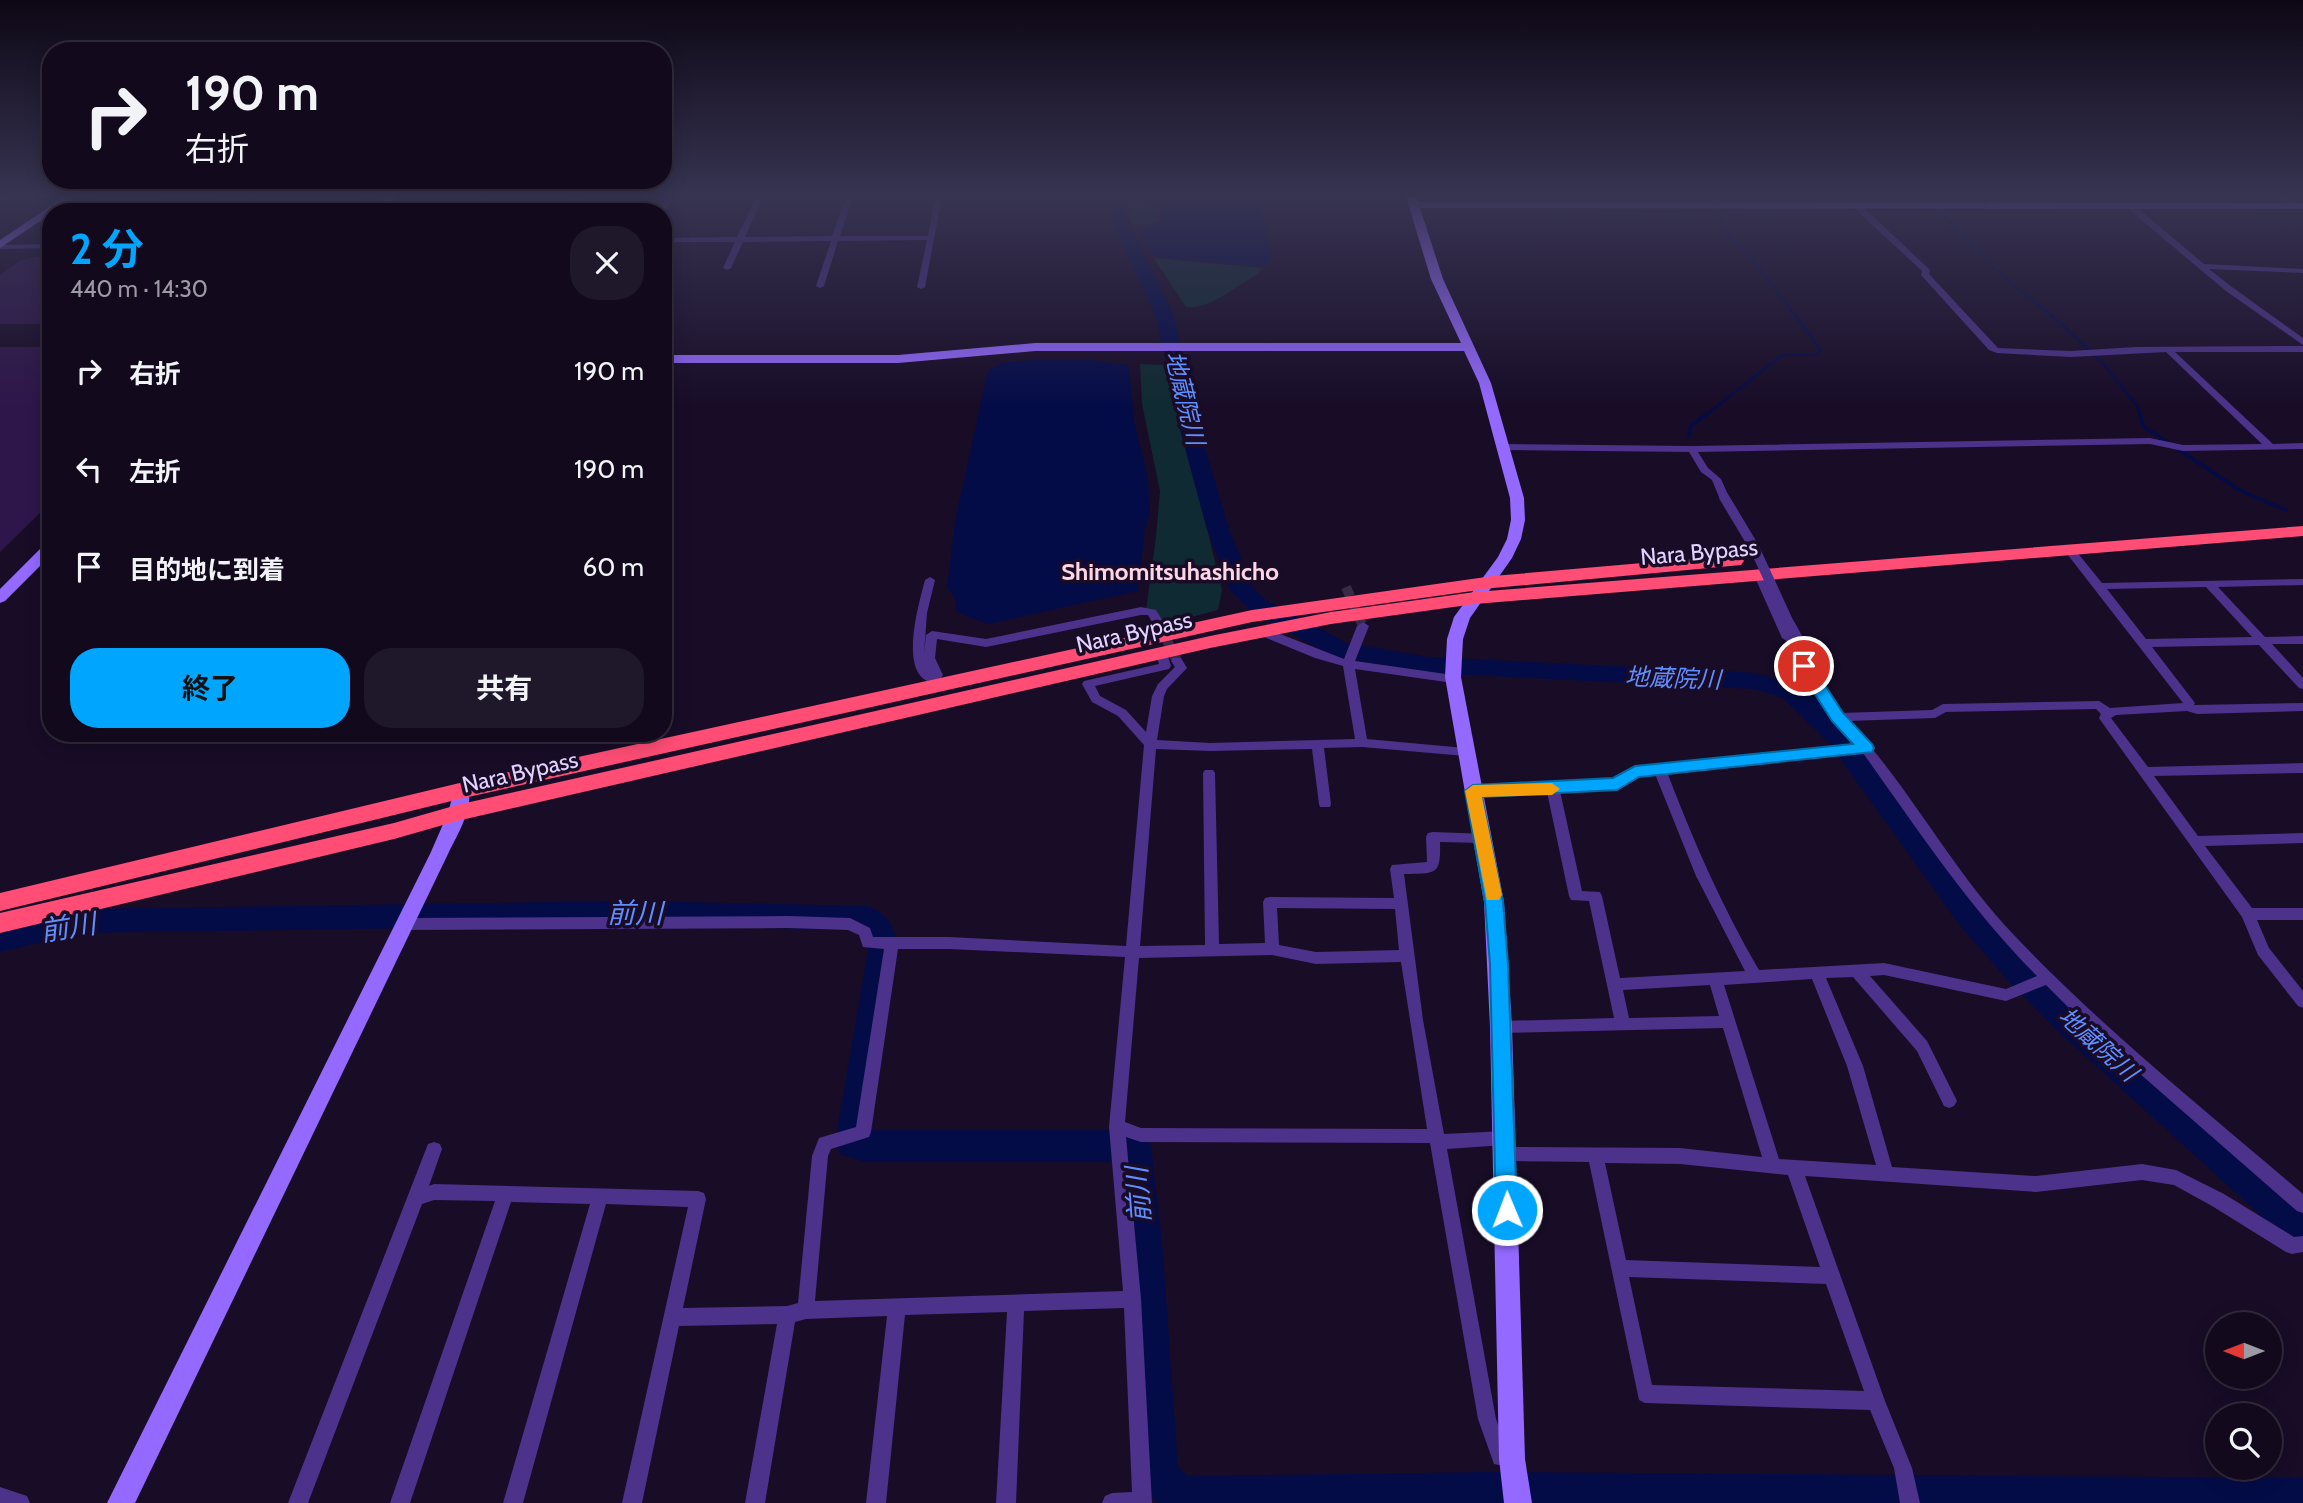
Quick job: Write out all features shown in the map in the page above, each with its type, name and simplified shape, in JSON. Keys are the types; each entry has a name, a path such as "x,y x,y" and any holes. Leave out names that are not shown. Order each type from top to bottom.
{"highway":[{"name":"Nara Bypass","path":"0,902 177,857 459,803 1169,657 1262,625 1306,606 1489,581 1623,568 2303,520"},
{"name":"Nara Bypass","path":"0,923 394,831 459,803 1262,625 1475,597 2303,531"}],"street":[{"path":"820,286 826,267"},
{"path":"921,287 925,267"},
{"path":"1433,267 1485,383 1517,498 1518,520 1510,548 1462,617 1453,671 1465,752 1494,902 1501,1027 1513,1467 1518,1503"},
{"path":"1922,267 1927,272 1924,273 1992,348 2095,354 2168,350 2303,349"},
{"path":"2204,267 2303,342"},
{"path":"2226,267 2303,271"},
{"path":"672,359 886,359 1035,347 1469,348"},
{"path":"2168,350 2269,445"},
{"path":"1504,447 1692,449 2150,440 2178,448 2303,446"},
{"path":"1692,449 1704,470 1716,479 1754,547 1788,623 1818,676 1816,687"},
{"path":"2068,548 2185,697 2189,703 2187,707"},
{"path":"0,598 42,555"},
{"path":"1758,573 1779,624 1816,687 1967,889 2008,938 2046,979 2104,1033 2303,1205"},
{"path":"930,580 922,613 918,656 927,677 937,675 929,658 932,635 986,643 1140,611 1152,612 1160,626"},
{"path":"2099,586 2303,582"},
{"path":"2209,584 2303,685"},
{"path":"1262,625 1320,655 1351,656 1453,671"},
{"path":"1362,743 1351,656 1363,626"},
{"path":"2144,643 2303,640"},
{"path":"1112,1503 1141,1502 1132,1300 1117,1127 1150,744 1158,696 1162,687 1181,668 1169,657 1165,666 1088,684 1096,699 1122,713 1150,744 1318,746 1362,743 1465,752"},
{"path":"1837,717 1935,714 1943,708 2099,705 2108,713 2187,707 2197,710 2303,707"},
{"path":"2108,713 2105,718 2108,724 2248,914 2263,951 2298,989 2303,1002"},
{"path":"1318,746 1325,804"},
{"path":"1473,791 1617,784 1635,772 1700,763 1863,749"},
{"path":"2143,772 2303,768"},
{"path":"1660,770 1686,841 1733,940 1756,978"},
{"path":"1209,774 1212,950"},
{"path":"1553,789 1576,896 1595,896 1623,1025"},
{"path":"121,1503 408,916 459,803"},
{"path":"1483,838 1433,837 1434,864 1428,867 1397,869 1407,956 1487,1419 1501,1457 1513,1467"},
{"path":"2194,841 2303,838"},
{"path":"1272,949 1270,902 1401,904"},
{"path":"2248,914 2303,914"},
{"path":"408,916 837,923 850,924 865,932 868,943 949,943 1133,952 1272,949 1316,958 1407,956"},
{"path":"806,1310 814,1200 825,1143 863,1132 892,944"},
{"path":"1614,984 1884,969 2006,995 2046,979"},
{"path":"1856,970 1922,1046 1949,1101"},
{"path":"1816,972 1855,1066 1886,1172"},
{"path":"1715,979 1773,1166"},
{"path":"1501,1027 1727,1022"},
{"path":"1117,1127 1141,1135 1437,1139 1595,1154 1680,1156 1773,1166 2036,1184 2141,1172 2176,1178 2218,1200 2292,1246 2301,1246"},
{"path":"298,1503 434,1149"},
{"path":"1595,1154 1645,1394 1876,1401"},
{"path":"1793,1166 1876,1401 1903,1468 1910,1503"},
{"path":"415,1198 434,1192 698,1199 632,1503"},
{"path":"400,1503 506,1194"},
{"path":"513,1503 600,1196"},
{"path":"1619,1268 1831,1276"},
{"path":"673,1317 787,1315 806,1310 1132,1300"},
{"path":"1006,1503 1016,1305"},
{"path":"876,1503 897,1308"},
{"path":"755,1503 787,1315"},
{"path":"0,1497 20,1503"}],"shaded area":[{"path":"1160,267 1262,268 1257,275 1214,301 1186,307"},
{"path":"1088,360 1128,365 1135,425 1148,478 1150,512 1145,529 1138,591 988,624 957,612 955,598 947,587 955,521 988,371 1001,363"},
{"path":"1140,364 1167,365 1222,590 1218,610 1169,623 1146,610 1160,491 1142,404"}],"building":[{"path":"11,267 42,267 42,324 0,324 0,275"},
{"path":"0,347 42,347 42,511 0,552"}],"waterway":[{"name":"地蔵院川","path":"1142,267 1164,314 1192,437 1217,526 1242,590 1259,606 1341,650 1428,665 1756,681 1792,692 1838,736 1968,915 2023,976 2069,1021 2303,1230"},
{"path":"1706,415 1782,355 1817,354 1821,350 1759,267"},
{"path":"1993,267 2101,361 2138,407 2140,415"},
{"path":"1689,436 1691,426 1708,413"},
{"path":"2140,413 2143,426 2241,491 2286,510"},
{"name":"前川","path":"0,940 79,921 627,913 867,918 881,932 883,950 852,1143 866,1146 1134,1146 1145,1252 1158,1476 1180,1497 1495,1492 2303,1499"}],"tunnel":[{"path":"1346,587 1363,626"},
{"path":"1160,626 1177,661"}],"slow traffic":[{"path":"1493,895 1473,791 1552,789"}],"district":[{"name":"Shimomitsuhashicho","path":"1170,571"}],"route":[{"path":"1507,1210 1499,964 1494,902 1473,791 1617,784 1635,772 1700,763 1866,748 1837,717 1804,666"}]}
